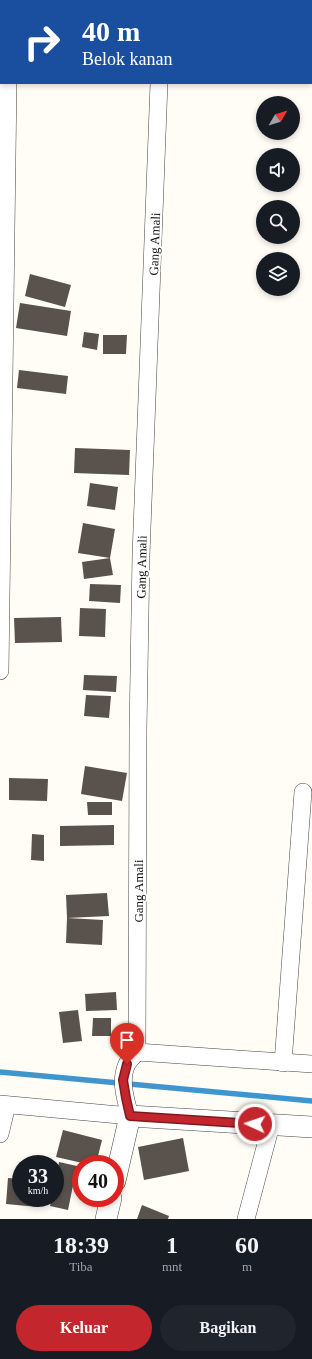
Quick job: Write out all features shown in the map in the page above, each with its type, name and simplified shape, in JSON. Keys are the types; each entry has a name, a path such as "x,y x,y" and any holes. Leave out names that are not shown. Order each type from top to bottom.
{"street":[{"path":"0,671 8,84"},
{"name":"Gang Amali","path":"137,1052 138,730 141,555 160,84"},
{"path":"283,1062 303,792"},
{"path":"121,1155 130,1116 123,1080 127,1064 137,1052 312,1064"},
{"path":"0,1134 3,1105 130,1116 312,1128"},
{"path":"246,1219 271,1125"},
{"path":"106,1219 109,1207"}],"building":[{"path":"30,274 71,285 65,307 25,296"},
{"path":"20,303 71,311 67,336 16,328"},
{"path":"84,332 99,334 97,350 82,347"},
{"path":"103,335 127,335 126,354 103,354"},
{"path":"19,370 68,376 66,394 17,388"},
{"path":"75,448 130,450 129,475 74,473"},
{"path":"90,483 118,487 115,510 87,506"},
{"path":"83,523 115,529 110,558 78,553"},
{"path":"110,558 113,575 84,579 82,562"},
{"path":"90,584 121,585 120,603 89,601"},
{"path":"80,608 106,609 105,637 79,636"},
{"path":"61,617 62,642 15,643 14,618"},
{"path":"84,675 117,676 116,692 83,690"},
{"path":"86,695 111,696 109,718 84,716"},
{"path":"85,766 127,773 122,801 81,794"},
{"path":"9,778 48,779 47,801 9,800"},
{"path":"87,802 112,802 112,815 88,815"},
{"path":"114,825 114,845 60,846 60,826"},
{"path":"32,834 44,835 44,861 31,860"},
{"path":"107,893 109,916 67,918 66,895"},
{"path":"67,918 103,920 102,945 66,943"},
{"path":"116,992 117,1010 86,1011 85,994"},
{"path":"78,1010 82,1041 63,1043 59,1012"},
{"path":"93,1018 111,1018 111,1036 92,1036"},
{"path":"63,1130 102,1140 98,1155 72,1155 72,1161 64,1159 64,1155 57,1155"},
{"path":"183,1138 189,1171 144,1180 138,1147"},
{"path":"64,1163 72,1165 72,1190 68,1210 54,1207 64,1207"},
{"path":"8,1178 12,1178 12,1205 6,1204"},
{"path":"142,1205 169,1216 168,1219 137,1219"}],"waterway":[{"path":"0,1072 312,1101"}],"route":[{"path":"127,1064 123,1080 130,1116 255,1124"}]}
